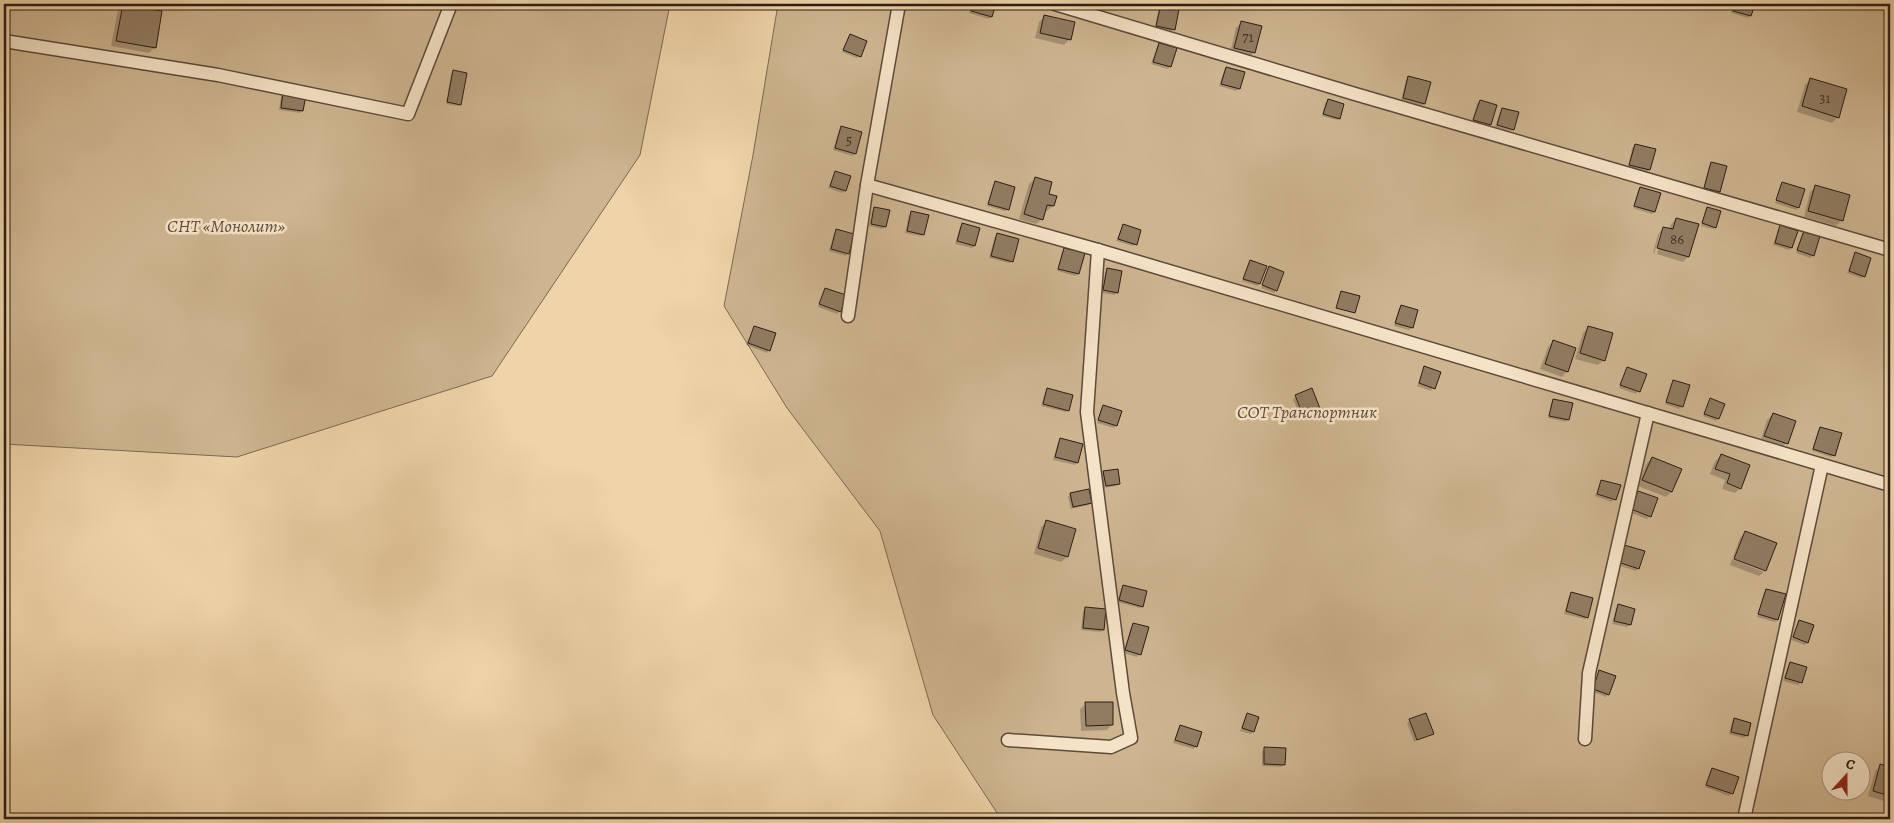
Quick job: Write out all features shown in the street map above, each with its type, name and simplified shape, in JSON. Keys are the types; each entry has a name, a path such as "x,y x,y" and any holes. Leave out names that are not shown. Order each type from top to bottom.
{"lane":[{"path":"4,42 218,75 408,114 451,4"},
{"path":"848,316 867,185 899,4"},
{"path":"1055,4 1890,250"},
{"path":"867,185 1098,250 1890,485"},
{"path":"1008,740 1111,747 1131,738 1123,693 1087,412 1098,250"},
{"path":"1585,739 1589,673 1648,412"},
{"path":"1744,819 1822,465"}],"green space":[{"name":"СНТ «Монолит»","path":"4,4 670,4 640,155 492,376 237,457 4,444"},
{"name":"СОТ Транспортник","path":"778,4 1890,4 1890,819 1001,819 933,715 880,531 787,408 724,306 753,155"}],"building":[{"path":"123,4 162,11 156,48 116,41"},
{"path":"973,4 996,4 992,17 971,11"},
{"path":"1161,4 1180,4 1175,30 1156,26"},
{"path":"1734,4 1755,4 1751,16 1733,11"},
{"path":"1044,15 1075,22 1071,40 1040,33"},
{"path":"1241,21 1262,26 1255,53 1234,48"},
{"path":"850,34 867,41 861,57 843,50"},
{"path":"1159,43 1177,48 1171,67 1153,62"},
{"path":"1226,67 1245,72 1240,89 1221,84"},
{"path":"453,70 467,73 461,105 447,102"},
{"path":"1408,76 1431,82 1425,104 1403,98"},
{"path":"1810,78 1847,89 1839,118 1802,106"},
{"path":"283,92 306,95 303,111 281,108"},
{"path":"1328,99 1344,104 1340,119 1323,114"},
{"path":"1480,100 1497,105 1491,125 1473,120"},
{"path":"1502,108 1519,112 1514,130 1497,125"},
{"path":"841,126 862,132 856,154 835,148"},
{"path":"1635,144 1656,149 1650,170 1629,165"},
{"path":"1711,162 1727,166 1720,192 1704,188"},
{"path":"835,171 851,176 846,191 830,186"},
{"path":"1035,177 1052,182 1049,194 1057,196 1054,206 1047,205 1043,220 1024,214"},
{"path":"995,181 1015,187 1009,210 988,204"},
{"path":"1782,182 1805,189 1799,208 1776,200"},
{"path":"1815,185 1850,195 1843,221 1808,211"},
{"path":"1640,187 1661,193 1655,212 1634,206"},
{"path":"874,207 890,210 886,227 871,224"},
{"path":"1707,207 1721,211 1716,228 1702,223"},
{"path":"911,211 929,215 924,235 907,231"},
{"path":"1676,218 1699,224 1689,257 1657,248 1663,227 1673,229"},
{"path":"962,223 980,228 975,246 957,241"},
{"path":"1123,224 1141,230 1137,245 1118,239"},
{"path":"1780,225 1798,231 1792,248 1775,243"},
{"path":"836,229 854,234 849,254 831,249"},
{"path":"1804,231 1820,236 1814,256 1797,250"},
{"path":"997,233 1019,239 1013,262 991,256"},
{"path":"1064,248 1085,253 1079,274 1058,269"},
{"path":"1855,252 1871,258 1865,277 1849,271"},
{"path":"1250,260 1267,266 1260,284 1243,279"},
{"path":"1269,266 1284,272 1277,291 1262,285"},
{"path":"1107,268 1122,271 1118,293 1103,290"},
{"path":"825,288 846,295 841,312 819,304"},
{"path":"1341,291 1360,296 1355,313 1336,308"},
{"path":"1401,305 1418,310 1413,328 1395,323"},
{"path":"754,326 776,333 770,351 748,343"},
{"path":"1588,326 1613,333 1605,361 1580,353"},
{"path":"1553,340 1576,348 1568,372 1545,364"},
{"path":"1424,366 1441,372 1435,389 1419,383"},
{"path":"1627,367 1647,374 1640,392 1620,385"},
{"path":"1673,380 1690,385 1683,407 1666,402"},
{"path":"1047,388 1073,395 1069,411 1043,404"},
{"path":"1312,388 1321,411 1304,418 1295,395"},
{"path":"1710,398 1725,404 1719,419 1704,414"},
{"path":"1553,399 1573,403 1569,420 1549,416"},
{"path":"1103,405 1122,411 1117,426 1098,420"},
{"path":"1773,413 1796,421 1788,444 1764,436"},
{"path":"1820,427 1842,433 1835,456 1813,449"},
{"path":"1060,438 1083,444 1078,463 1055,457"},
{"path":"1721,454 1750,465 1741,489 1727,483 1730,474 1715,469"},
{"path":"1652,457 1682,469 1672,492 1642,480"},
{"path":"1118,469 1120,484 1106,486 1103,471"},
{"path":"1601,480 1621,485 1616,500 1597,494"},
{"path":"1089,489 1092,503 1073,507 1070,493"},
{"path":"1638,491 1658,498 1651,517 1631,509"},
{"path":"1046,520 1076,529 1068,557 1038,548"},
{"path":"1745,531 1777,543 1766,571 1734,559"},
{"path":"1624,545 1645,551 1639,569 1618,562"},
{"path":"1123,585 1147,591 1143,607 1119,600"},
{"path":"1766,589 1786,594 1778,620 1758,614"},
{"path":"1571,592 1593,598 1588,618 1566,611"},
{"path":"1618,604 1635,609 1631,625 1614,621"},
{"path":"1085,607 1106,609 1104,630 1083,628"},
{"path":"1799,620 1814,625 1808,643 1793,637"},
{"path":"1133,623 1149,627 1141,655 1125,650"},
{"path":"1790,662 1807,667 1802,683 1785,678"},
{"path":"1599,670 1616,676 1609,695 1593,689"},
{"path":"1085,702 1113,702 1113,725 1086,726"},
{"path":"1247,713 1259,717 1254,732 1242,728"},
{"path":"1426,713 1434,734 1417,740 1409,719"},
{"path":"1734,718 1751,723 1748,736 1731,732"},
{"path":"1180,725 1202,732 1197,747 1175,740"},
{"path":"1264,747 1286,748 1285,765 1264,764"},
{"path":"1880,764 1890,767 1890,796 1873,791"},
{"path":"1712,768 1739,777 1733,794 1706,785"}]}
